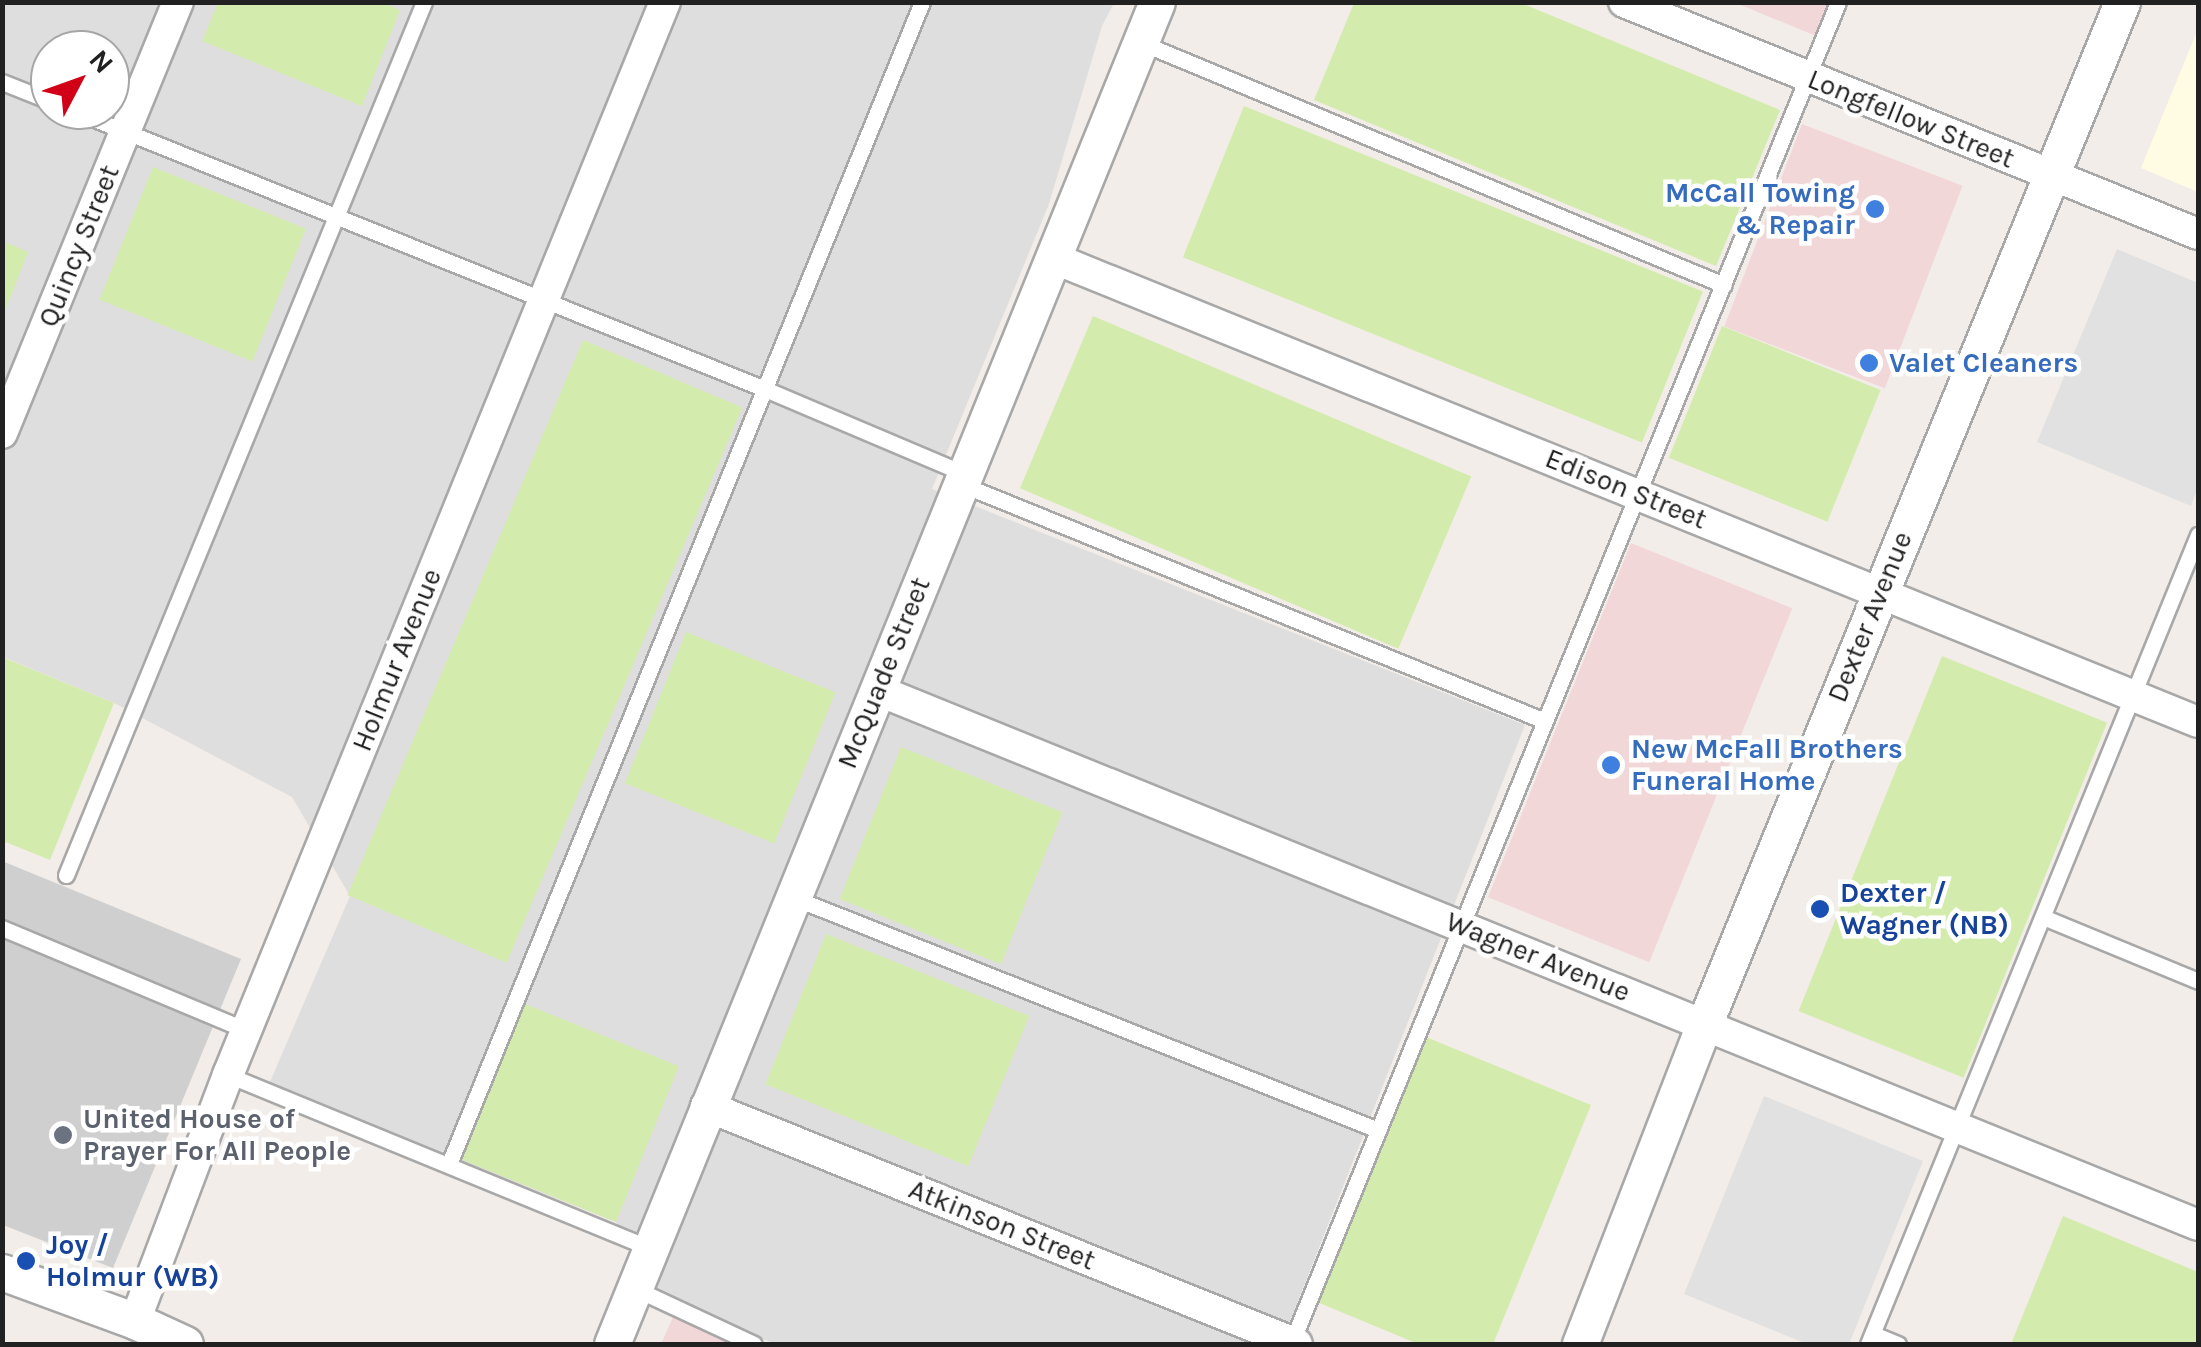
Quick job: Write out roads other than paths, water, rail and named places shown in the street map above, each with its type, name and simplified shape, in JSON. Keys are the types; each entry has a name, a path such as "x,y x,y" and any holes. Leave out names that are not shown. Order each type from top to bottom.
{"street":[{"name":"Quincy Street","path":"2,434 178,2"},
{"name":"Holmur Avenue","path":"134,1320 246,1030 666,2"},
{"name":"McQuade Street","path":"612,1344 1158,2"},
{"name":"Longfellow Street","path":"1624,2 1669,11 1808,77 2198,234"},
{"name":"Dexter Avenue","path":"1580,1344 1704,1024 2122,2"},
{"name":"Edison Street","path":"1053,258 2198,722"},
{"name":"Wagner Avenue","path":"877,690 2198,1225"},
{"name":"Atkinson Street","path":"706,1106 1294,1344"},
{"path":"2,1272 134,1320 185,1344"}],"lane":[{"path":"66,875 424,2"},
{"path":"449,1164 922,2"},
{"path":"1294,1344 1838,2"},
{"path":"1141,42 1724,285"},
{"path":"2,82 30,93"},
{"path":"126,131 765,389 963,479 1545,722"},
{"path":"1898,1344 1870,1339 1960,1128 2198,535"},
{"path":"792,898 1378,1130"},
{"path":"2043,917 2198,981"},
{"path":"2,928 246,1030"},
{"path":"228,1075 650,1248"},
{"path":"634,1288 754,1344"}],"place":[{"name":"McCall Towing & Repair","path":"1875,209"},
{"name":"Valet Cleaners","path":"1869,363"},
{"name":"New McFall Brothers Funeral Home","path":"1611,765"},
{"name":"Dexter / Wagner (NB)","path":"1820,909"},
{"name":"United House of Prayer For All People","path":"63,1135"},
{"name":"Joy / Holmur (WB)","path":"26,1261"}]}
